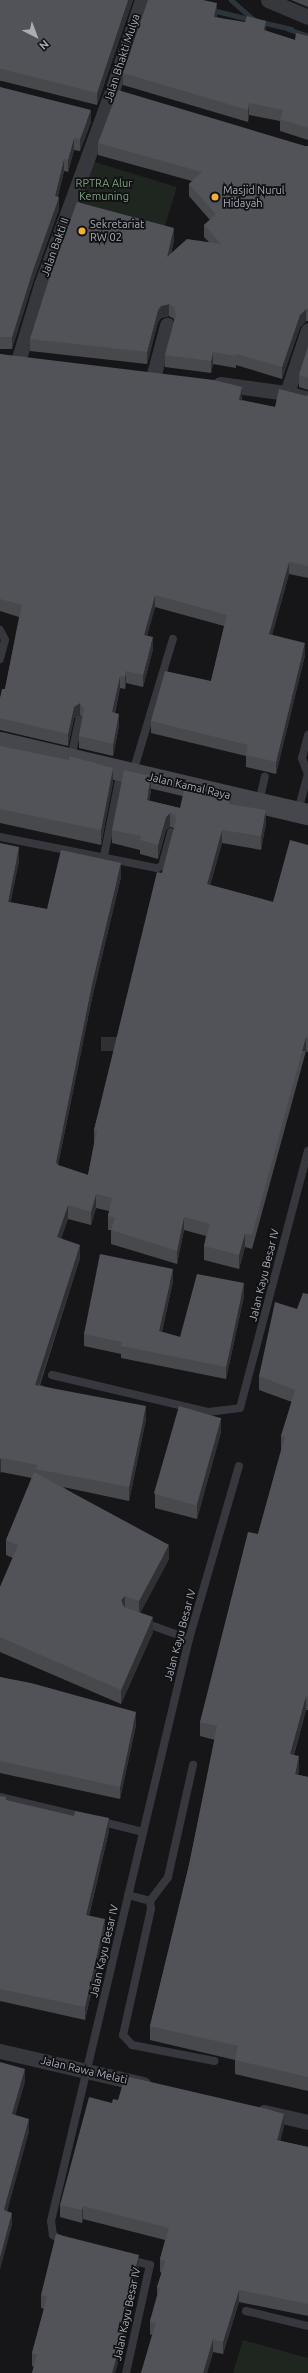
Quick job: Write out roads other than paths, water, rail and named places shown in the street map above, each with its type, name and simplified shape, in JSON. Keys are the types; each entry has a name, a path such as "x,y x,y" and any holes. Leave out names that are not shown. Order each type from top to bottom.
{"main road":[{"name":"Jalan Kamal Raya","path":"0,742 303,813"}],"street":[{"path":"268,0 308,17"},
{"name":"Jalan Bhakti Mulya","path":"103,116 140,3"},
{"path":"112,92 126,96"},
{"path":"88,112 103,116"},
{"name":"Jalan Bakti II","path":"35,360 13,358 103,116"},
{"path":"154,374 167,325"},
{"path":"287,393 308,330"},
{"path":"138,372 169,376"},
{"path":"208,382 287,393 308,399"},
{"name":"Jalan Rawa Melati","path":"0,2051 155,2087"},
{"path":"247,2108 308,2122"}],"lane":[{"path":"0,630 5,640 0,659"},
{"path":"104,856 127,771 173,639"},
{"path":"71,758 78,720"},
{"path":"303,813 308,774 302,758 308,735"},
{"path":"259,802 265,777"},
{"path":"0,837 104,856 159,868 172,832"},
{"name":"Jalan Kayu Besar IV","path":"52,1375 208,1412 240,1408 308,1151"},
{"name":"Jalan Kayu Besar IV","path":"76,2245 57,2239 51,2230 51,2221 189,1639 239,1466"},
{"path":"139,1621 189,1639"},
{"path":"193,1766 168,1877 150,1900 150,1922 123,2035 132,2045 214,2061"},
{"path":"0,1797 143,1832"},
{"path":"128,1895 150,1900"},
{"name":"Jalan Kayu Besar IV","path":"120,2257 150,2265 126,2373"},
{"path":"246,2311 308,2326"}],"waterway":[{"path":"231,0 253,19"},
{"path":"212,10 253,20"},
{"path":"261,22 291,29"},
{"path":"288,29 308,36"}],"place":[{"name":"Masjid Nurul Hidayah","path":"215,197"},
{"name":"Sekretariat RW 02","path":"82,231"}],"park label":[{"name":"RPTRA Alur Kemuning","path":"104,190"}]}
